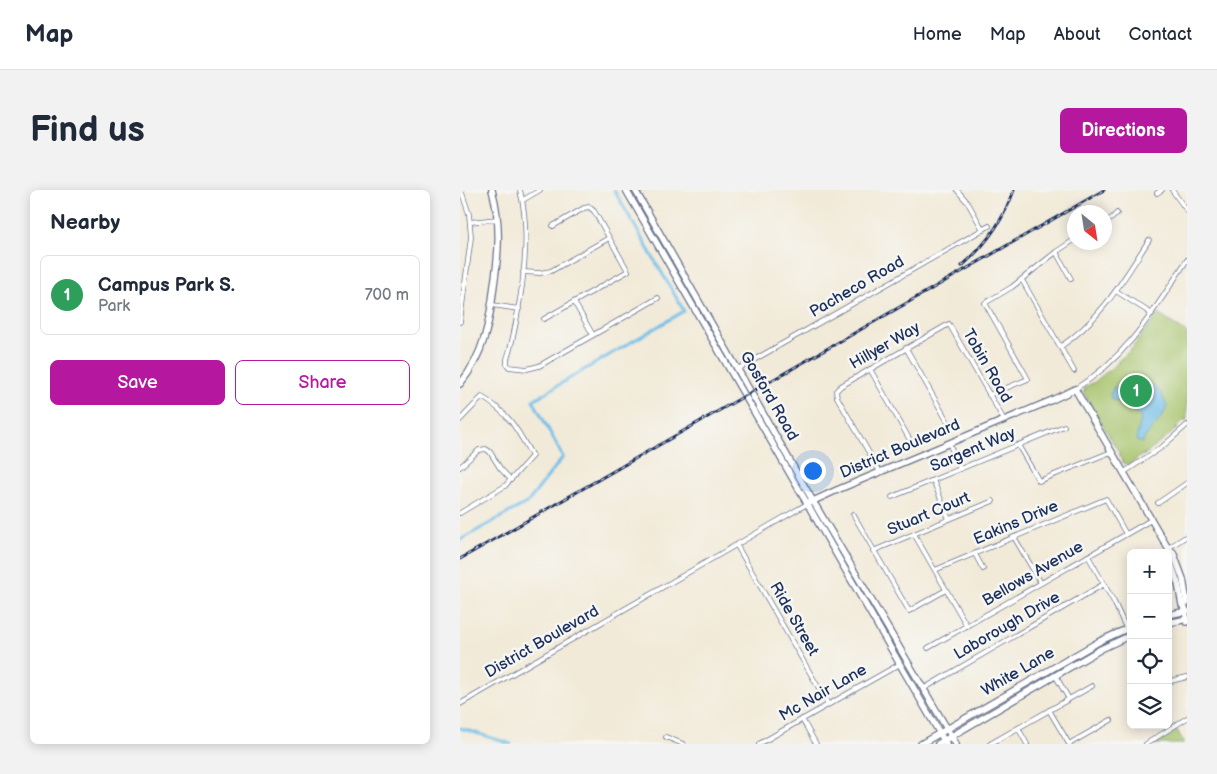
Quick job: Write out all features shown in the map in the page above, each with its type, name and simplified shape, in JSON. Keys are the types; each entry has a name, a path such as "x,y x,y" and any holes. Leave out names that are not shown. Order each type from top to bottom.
{"main road":[{"path":"461,380 475,362 484,342 492,305 499,244 498,219 492,190"},
{"name":"Gosford Road","path":"626,190 772,443 879,614 956,744"},
{"name":"Gosford Road","path":"635,190 795,468 810,503 849,577 940,733 943,743"},
{"path":"717,347 724,353 731,366 738,369"},
{"path":"731,371 750,390"},
{"path":"1075,389 1168,549"},
{"name":"District Boulevard","path":"810,503 1075,389"},
{"path":"756,416 763,419 774,438 778,438"},
{"path":"772,443 778,446 788,463 795,468"},
{"path":"1172,567 1182,605 1186,608 1187,620 1172,622"},
{"path":"849,577 854,579 869,604 879,614"},
{"path":"1172,613 1186,608"},
{"name":"White Lane","path":"920,744 1100,641 1127,628"},
{"name":"White Lane","path":"943,743 951,736 1055,675 1127,637"},
{"path":"900,664 906,667 922,687"}],"street":[{"path":"460,322 470,247 470,222 461,190"},
{"path":"520,190 526,230 519,309 507,364 509,367 521,369 539,366 658,298"},
{"path":"523,200 540,190"},
{"path":"956,190 968,203 982,230"},
{"path":"1157,193 1162,190"},
{"path":"1172,190 1187,211"},
{"path":"544,320 628,271 594,211 589,207 553,226"},
{"path":"1112,218 1117,213"},
{"path":"470,222 498,219"},
{"name":"Pacheco Road","path":"738,369 989,226"},
{"path":"523,272 540,273 551,271 609,238"},
{"path":"1060,347 1089,325 1105,307 1149,240"},
{"path":"990,395 1028,379 985,303 1012,288 1067,245"},
{"path":"1056,252 1071,279"},
{"name":"District Boulevard","path":"1075,389 1102,370 1122,352 1152,314 1187,260"},
{"path":"460,280 466,281"},
{"path":"1022,280 1074,371"},
{"path":"1116,291 1152,314"},
{"path":"574,302 593,335"},
{"path":"492,305 519,309"},
{"name":"Hillyer Way","path":"880,472 837,397 836,391 840,386 949,324"},
{"name":"Tobin Road","path":"949,324 1004,420"},
{"path":"906,348 950,426"},
{"path":"870,369 911,442"},
{"path":"460,413 462,419 482,397 510,419 532,456 498,492 460,513"},
{"path":"1124,473 1156,452 1187,425"},
{"name":"Sargent Way","path":"892,497 1064,426"},
{"path":"949,443 960,469"},
{"path":"1018,445 1039,482 1111,452"},
{"path":"460,467 479,450 485,449 490,452 500,468 511,480"},
{"path":"933,480 949,519"},
{"path":"1158,504 1187,483"},
{"name":"Eakins Drive","path":"935,570 1106,499 1126,534"},
{"name":"Stuart Court","path":"874,550 993,501"},
{"name":"District Boulevard","path":"460,704 810,503"},
{"path":"853,514 909,611 946,590"},
{"name":"Bellows Avenue","path":"928,648 1151,520"},
{"path":"914,534 967,626"},
{"path":"1168,549 1187,536"},
{"path":"1014,537 1041,584"},
{"name":"Ride Street","path":"737,546 828,704"},
{"path":"975,554 983,569"},
{"path":"1088,556 1127,624"},
{"name":"Laborough Drive","path":"922,687 1104,584"},
{"name":"Mc Nair Lane","path":"759,744 900,664"},
{"path":"1055,675 1069,699"},
{"path":"1172,681 1187,676"},
{"path":"990,744 1092,686"},
{"path":"1049,710 1069,744 1111,720"},
{"path":"1146,744 1187,718"},
{"path":"802,719 816,744"},
{"path":"1018,728 1027,744"},
{"path":"666,737 683,744"}],"green space":[{"path":"1158,314 1187,333 1187,419 1143,456 1145,453 1129,465 1127,463 1124,464 1083,392 1084,388 1092,384 1130,351"},
{"path":"1177,730 1185,744 1153,744"}],"water":[{"path":"1130,380 1151,384 1158,390 1166,405 1163,415 1142,443 1136,440 1141,418 1129,405 1113,400 1110,395 1114,387"}],"waterway":[{"path":"460,540 528,502 563,457 533,400 684,311 614,190"},
{"path":"460,728 511,744"}],"railway":[{"path":"962,266 993,231 1005,211 1014,190"},
{"path":"460,559 1104,190"}],"place":[{"name":"Campus Park S.","path":"1136,391"}]}
